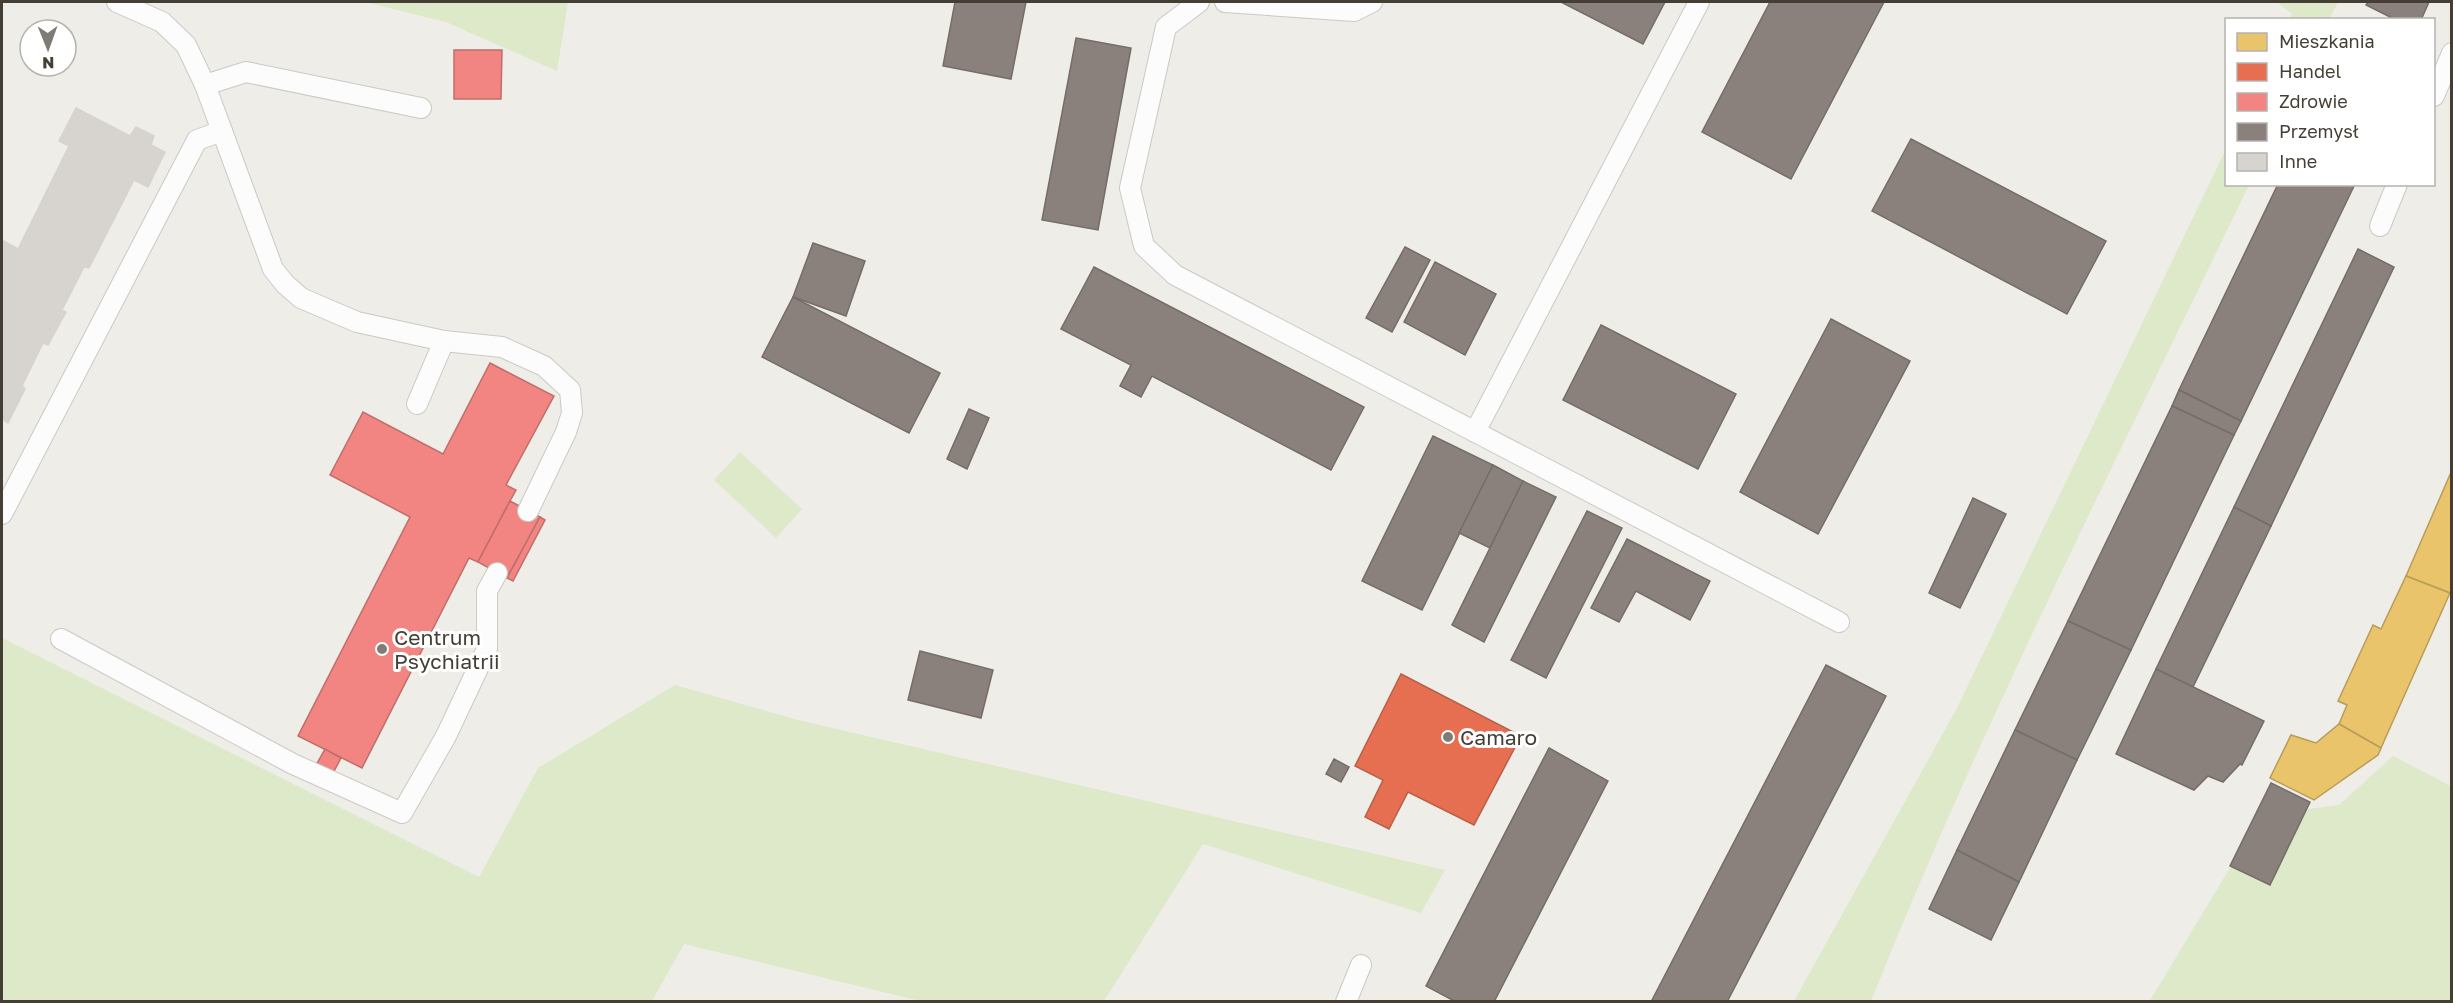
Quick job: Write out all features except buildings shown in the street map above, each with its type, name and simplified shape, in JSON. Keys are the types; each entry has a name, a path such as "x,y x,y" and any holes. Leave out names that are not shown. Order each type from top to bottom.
{"lane":[{"path":"117,2 162,22 186,45 205,85 273,269 301,298 357,322 444,341 502,347 544,366 570,390 572,413 566,432 528,511"},
{"path":"1199,2 1166,27 1130,188 1144,246 1175,275 1839,622"},
{"path":"1225,2 1354,11 1372,2"},
{"path":"1475,432 1699,2"},
{"path":"2435,91 2451,53"},
{"path":"205,85 246,72 421,108"},
{"path":"2,514 197,140 222,131"},
{"path":"2380,226 2396,186"},
{"path":"417,404 444,341"},
{"path":"61,639 293,764 402,813 446,736 488,649 487,591 497,573"},
{"path":"1346,1002 1361,965"}],"green space":[{"path":"365,2 568,2 557,71 446,22"},
{"path":"2277,2 2338,2 2330,18 2290,18 2292,14"},
{"path":"2225,151 2225,186 2249,186 2005,692 1914,897 1871,1001 1794,1001 1957,708"},
{"path":"740,452 802,509 776,538 714,480"},
{"path":"2,638 479,877 538,768 675,685 798,720 1445,870 1421,913 1203,844 1104,1001 920,1001 684,944 652,1001 2,1001"},
{"path":"2393,756 2451,786 2451,1001 2149,1002 2262,815 2339,805"}],"place":[{"name":"Centrum Psychiatrii","path":"382,649"},
{"name":"Camaro","path":"1448,737"}]}
